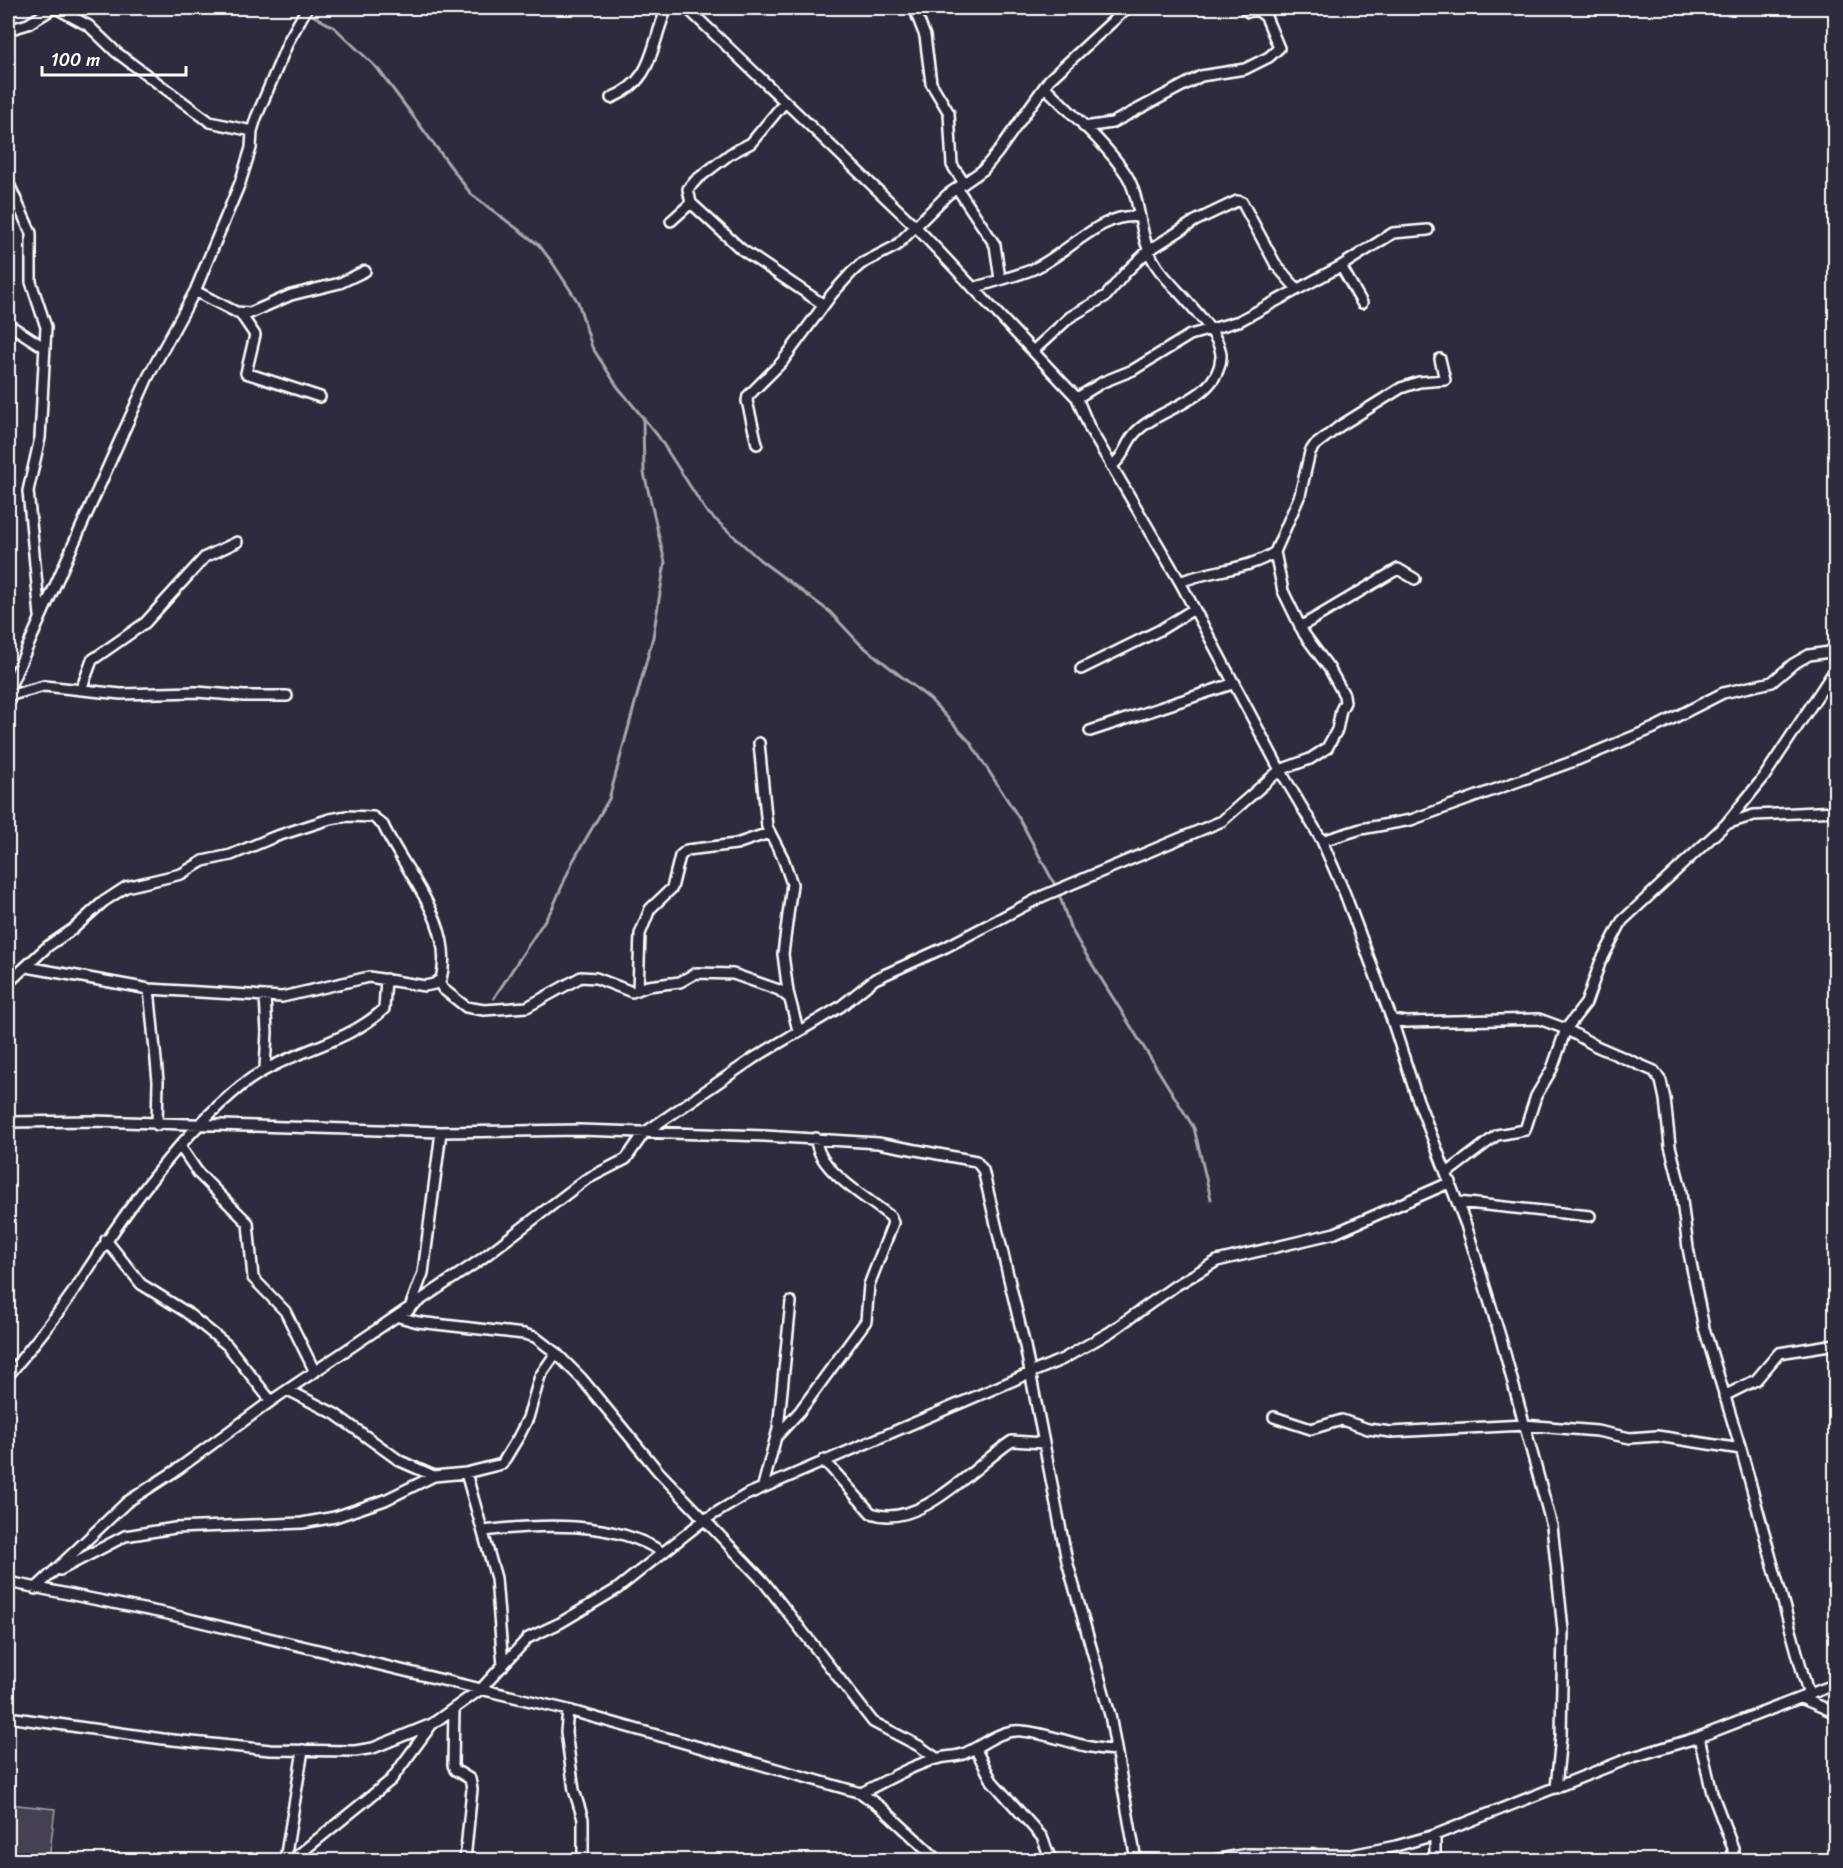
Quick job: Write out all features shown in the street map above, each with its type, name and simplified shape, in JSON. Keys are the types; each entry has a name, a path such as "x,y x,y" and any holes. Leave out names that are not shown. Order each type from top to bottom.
{"street":[{"path":"8,30 28,24 55,8 89,26 116,52 210,122 252,131"},
{"path":"8,691 148,376 195,291 240,183 251,148 252,131 290,40 307,8"},
{"path":"611,98 625,92 647,67 666,8"},
{"path":"692,8 784,103 916,227 1077,398 1090,429 1180,582 1280,770 1322,841 1345,894 1392,1020 1416,1095 1458,1202 1479,1264 1552,1526 1561,1608 1561,1736 1556,1788"},
{"path":"914,8 925,36 931,82 949,113 952,165 960,186 995,244 1000,279"},
{"path":"758,444 747,401 748,396 782,363 824,304 861,264 896,246 938,202 983,170 1045,87 1069,60 1127,8"},
{"path":"1084,127 1112,123 1201,76 1245,69 1269,57 1279,48 1266,17 1257,10 1248,12 1244,8"},
{"path":"1045,87 1126,175 1148,251 1160,271 1209,329 1221,356 1209,383 1174,410 1135,433 1120,460 1111,466"},
{"path":"784,103 751,143 730,153 691,185 688,195 691,203 741,249 824,304"},
{"path":"8,182 31,233 31,282 43,312 46,327 40,438 28,491 41,618"},
{"path":"1033,351 1070,317 1106,296 1148,251 1195,221 1240,201 1276,265 1297,289"},
{"path":"671,221 691,203"},
{"path":"973,288 1044,264 1112,218 1138,217"},
{"path":"1077,398 1103,382 1133,370 1190,335 1239,321 1341,266 1393,233 1428,230"},
{"path":"1341,266 1362,303"},
{"path":"240,313 262,309 303,291 340,283 365,271"},
{"path":"195,291 240,313 255,335 246,373 320,397"},
{"path":"8,324 45,348"},
{"path":"35,1589 127,1502 178,1469 271,1401 409,1310 480,1260 585,1180 626,1159 644,1133 798,1030 829,1014 875,979 946,947 1043,896 1222,821 1280,770 1310,759 1332,743 1345,702 1334,676 1300,627 1283,591 1275,552 1300,495 1311,450 1340,426 1401,388 1419,382 1445,380 1440,359"},
{"path":"81,690 92,660 145,623 205,557 237,542"},
{"path":"1180,582 1217,569 1252,563 1275,552"},
{"path":"1300,627 1398,569 1403,569 1415,579"},
{"path":"1081,669 1167,626 1194,609"},
{"path":"1322,841 1361,829 1411,820 1577,760 1654,728 1723,693 1772,682 1793,664 1809,655 1836,651"},
{"path":"8,1717 163,1739 270,1750 373,1748 432,1724 481,1689 528,1638 560,1623 617,1589 704,1520 763,1486 1063,1359 1110,1332 1175,1286 1217,1261 1335,1233 1449,1178 1497,1135 1525,1130 1536,1096 1552,1069 1566,1029 1586,1003 1600,963 1622,921 1726,824 1757,787 1784,744 1798,729 1836,668"},
{"path":"1090,731 1235,682"},
{"path":"8,696 44,686 121,694 197,692 244,696 287,696"},
{"path":"759,743 769,833 783,858 792,884 784,946 789,998 798,1030"},
{"path":"1726,824 1754,815 1836,811"},
{"path":"8,983 103,902 126,887 181,874 203,861 231,855 315,824 358,816 373,818 382,825 424,896 443,939 443,971 439,982 443,989 466,1006 484,1010 527,1007 581,976 596,978 623,990 638,990 648,986 680,982 696,974 733,974 779,990 789,998"},
{"path":"638,990 640,934 650,909 672,888 680,856 687,850 736,844 769,833"},
{"path":"27,967 149,989 265,996 297,996 350,980 369,977 425,986 439,982"},
{"path":"8,1376 87,1272 106,1240 180,1146 213,1111 265,1068 339,1038 369,1022 384,1009 386,979"},
{"path":"149,989 158,1082 157,1125"},
{"path":"265,996 267,1032 265,1068"},
{"path":"1392,1020 1407,1022 1539,1019 1566,1029 1596,1046 1654,1071 1661,1081 1704,1328 1741,1449 1805,1697 1836,1713"},
{"path":"8,1122 93,1121 157,1125 441,1132 579,1130 816,1138 878,1143 965,1158 980,1165 1013,1293 1067,1561 1102,1679 1136,1860"},
{"path":"409,1310 423,1273 441,1132"},
{"path":"777,1436 800,1411 866,1321 869,1285 893,1222 891,1217 851,1187 831,1168 816,1150 816,1138"},
{"path":"180,1146 199,1174 248,1223 253,1278 285,1311 315,1372"},
{"path":"1458,1202 1590,1216"},
{"path":"106,1240 141,1284 186,1312 227,1346 271,1401"},
{"path":"763,1486 777,1436 791,1302"},
{"path":"399,1317 429,1324 524,1334 536,1337 556,1353 582,1379 658,1471 764,1582 873,1722 919,1746 936,1758"},
{"path":"1724,1396 1756,1380 1779,1353 1836,1344"},
{"path":"53,1573 125,1536 175,1528 302,1523 335,1517 385,1500 434,1476 466,1473 502,1464 528,1418 540,1376 556,1353"},
{"path":"288,1390 335,1414 400,1461 434,1476"},
{"path":"1274,1417 1311,1429 1342,1420 1368,1429 1390,1432 1524,1425 1597,1431 1630,1438 1657,1436 1741,1449"},
{"path":"824,1460 871,1513 892,1516 920,1507 944,1495 1012,1441 1044,1443"},
{"path":"466,1473 496,1578 503,1666"},
{"path":"484,1531 519,1527 577,1528 613,1533 648,1544 662,1552"},
{"path":"8,1582 168,1614 568,1710 861,1793 883,1809 938,1860"},
{"path":"1214,1860 1248,1854 1308,1857 1351,1855 1435,1835 1630,1758 1699,1737 1836,1684"},
{"path":"454,1708 453,1765 455,1770 470,1779 472,1790 465,1860"},
{"path":"568,1710 566,1732 574,1790 583,1819 583,1860"},
{"path":"292,1860 391,1780 432,1724"},
{"path":"861,1793 905,1770 936,1758 957,1756 995,1736 1022,1731 1092,1750 1116,1750"},
{"path":"1699,1737 1712,1793 1733,1848 1734,1860"},
{"path":"975,1748 992,1781 1041,1837 1051,1860"},
{"path":"285,1860 303,1750"},
{"path":"1435,1835 1435,1860"}],"shaded area":[{"path":"8,1804 55,1809 49,1860 8,1860"}],"waterway":[{"path":"312,15 335,28 378,69 471,194 539,245 578,302 592,347 617,386 658,436 706,511 760,560 830,612 860,644 930,699 970,742 1019,818 1055,885"},
{"path":"494,998 552,909 573,861 609,799 653,637 665,562 644,473 643,420"},
{"path":"1060,897 1070,927 1082,948 1194,1128 1211,1199"}]}
